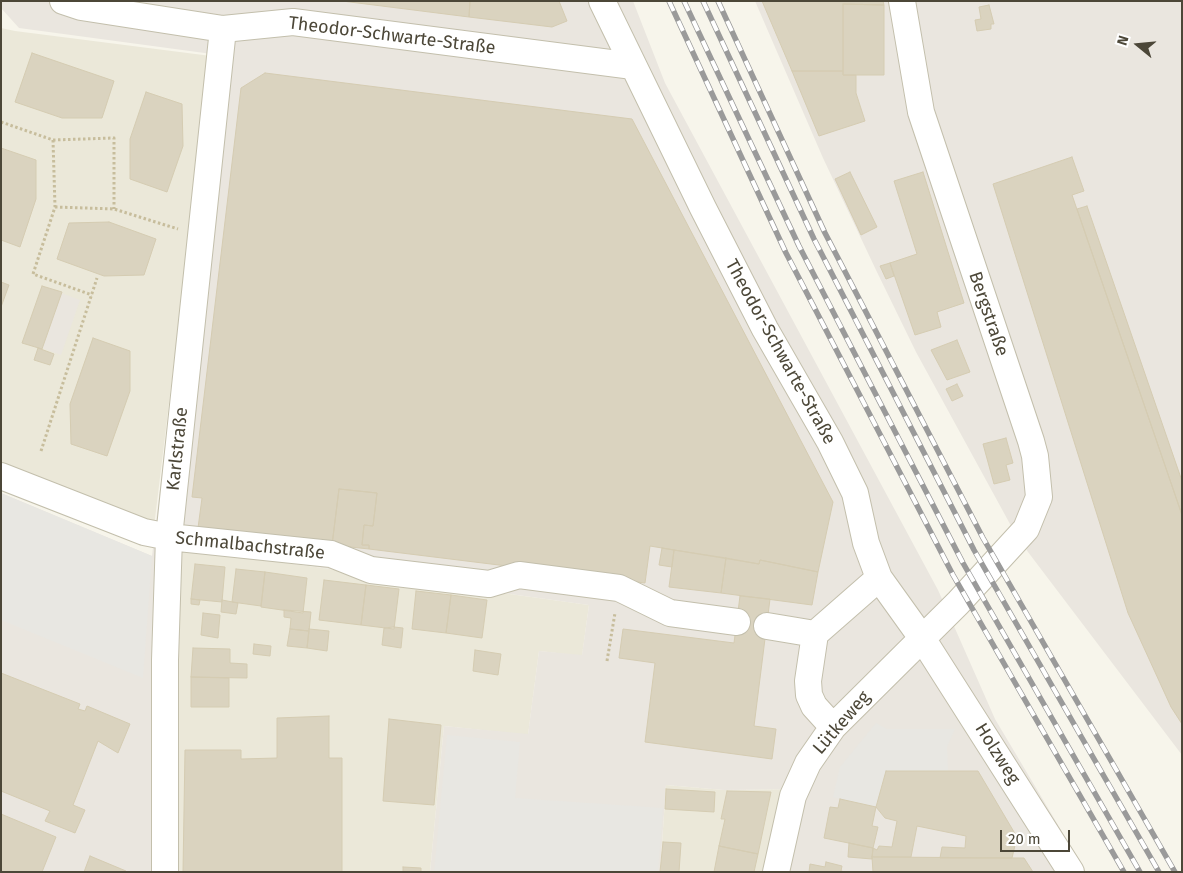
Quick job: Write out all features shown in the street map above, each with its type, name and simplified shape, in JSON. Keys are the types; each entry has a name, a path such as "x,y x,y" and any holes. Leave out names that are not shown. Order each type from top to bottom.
{"street":[{"name":"Theodor-Schwarte-Straße","path":"63,1 81,7 223,28 293,22 632,66"},
{"name":"Theodor-Schwarte-Straße","path":"602,1 632,66 760,320 830,442 855,493 866,543 879,578 922,638"},
{"name":"Bergstraße","path":"902,1 921,112 1035,456 1039,497 1026,529 958,603"},
{"name":"Karlstraße","path":"165,872 165,669 169,537 223,28"},
{"name":"Schmalbachstraße","path":"1,476 144,532 169,537 331,554 371,570 489,584 519,575 618,588 670,612 737,622"},
{"path":"833,727 814,706 809,695 808,681 815,634 879,578"},
{"name":"Lütkeweg","path":"776,872 786,819 796,787 808,763 833,727 958,603"},
{"path":"767,626 815,634"},
{"name":"Holzweg","path":"922,638 1071,872"}],"path":[{"path":"1,122 53,140 114,138 114,209"},
{"path":"53,140 54,206 33,274 92,295"},
{"path":"54,206 114,209 200,236"},
{"path":"41,452 97,278"},
{"path":"607,660 618,588"}],"shaded area":[{"path":"1,1 633,1 665,83 938,590 995,719 1086,872 788,872 804,789 724,790 666,785 660,872 430,872 444,726 528,734 539,651 582,655 589,605 179,548 176,735 178,872 1,872 1,493 152,556 212,54 19,28 1,8"},
{"path":"755,1 1182,1 1182,755 1028,552 1010,524 916,352 876,270 823,158"},
{"path":"1,28 211,56 154,527 1,468"},
{"path":"61,293 80,300 61,355 42,348"},
{"path":"1,493 152,556 143,678 1,620"},
{"path":"179,548 589,605 582,656 539,651 528,735 444,726 430,872 178,872 176,735"},
{"path":"876,723 887,729 955,729 947,747 948,771 886,771 877,808 833,797 840,767"},
{"path":"447,735 520,742 515,798 663,808 658,872 434,872"},
{"path":"666,785 724,790 805,789 788,872 660,872"}],"building":[{"path":"342,1 470,1 469,17"},
{"path":"470,1 559,1 567,21 552,27 469,17"},
{"path":"762,1 883,1 884,5 843,4 843,71 792,71"},
{"path":"843,4 884,5 884,75 843,75"},
{"path":"989,5 994,24 991,24 991,29 977,31 975,20 981,19 979,7"},
{"path":"32,53 114,81 102,118 62,118 15,102"},
{"path":"792,71 843,71 843,75 856,75 856,93 865,121 819,136"},
{"path":"265,73 632,119 833,502 818,572 760,560 759,564 650,546 645,583 369,549 369,545 362,545 364,525 373,526 377,493 339,489 332,545 198,528 202,498 192,497 241,88"},
{"path":"146,92 182,104 183,146 167,192 130,179 130,139"},
{"path":"1,148 36,160 36,199 20,247 1,240"},
{"path":"1072,157 1084,191 1072,195 1182,515 1182,724 1171,707 1128,613 993,184"},
{"path":"850,172 877,227 861,235 835,179"},
{"path":"923,172 964,303 937,312 941,327 915,335 890,263 917,254 894,181"},
{"path":"1087,206 1182,481 1182,515 1077,209"},
{"path":"109,222 156,239 144,275 104,276 57,259 69,223"},
{"path":"890,263 894,276 886,279 880,266"},
{"path":"1,282 9,285 1,307"},
{"path":"42,286 62,292 42,349 22,343"},
{"path":"93,338 130,351 130,391 107,456 71,444 70,404"},
{"path":"957,340 970,372 947,380 931,350"},
{"path":"38,348 54,354 50,365 34,360"},
{"path":"957,384 963,396 952,401 946,389"},
{"path":"1006,438 1013,463 1006,465 1010,480 994,484 983,444"},
{"path":"339,489 377,493 373,526 364,525 362,545 369,545 369,549 332,545"},
{"path":"662,548 674,550 672,567 659,565"},
{"path":"674,550 726,558 721,593 669,587"},
{"path":"726,558 759,564 760,560 818,572 812,605 721,593"},
{"path":"195,564 225,567 222,602 191,599"},
{"path":"236,569 265,572 261,606 232,602"},
{"path":"265,572 307,578 303,613 261,607"},
{"path":"324,580 366,585 361,625 319,620"},
{"path":"366,585 399,589 394,629 361,625"},
{"path":"416,591 451,595 446,633 412,629"},
{"path":"451,595 487,600 482,638 446,633"},
{"path":"740,596 770,599 754,726 776,729 772,759 645,742 655,663 619,658 623,629 734,643"},
{"path":"191,599 200,600 199,605 191,604"},
{"path":"222,600 238,603 236,614 221,612"},
{"path":"284,610 311,612 309,631 290,629 291,618 284,617"},
{"path":"203,613 220,615 218,638 201,635"},
{"path":"384,628 403,628 401,648 382,645"},
{"path":"290,629 309,631 307,648 287,646"},
{"path":"309,629 329,631 327,651 307,648"},
{"path":"254,644 271,646 270,656 253,654"},
{"path":"193,648 230,649 230,663 247,664 247,678 191,677"},
{"path":"475,650 501,654 498,675 473,671"},
{"path":"1,673 80,704 78,709 85,711 87,706 130,724 118,753 98,741 73,805 85,810 75,833 45,821 50,811 1,791"},
{"path":"191,677 229,678 229,707 191,707"},
{"path":"329,716 329,758 342,758 342,872 183,872 185,750 241,750 241,759 277,758 277,718"},
{"path":"389,719 441,725 434,805 383,801"},
{"path":"886,771 978,771 1017,837 1012,858 940,858 942,847 965,848 966,836 917,826 911,857 872,857 873,848 877,850 879,846 892,847 897,821 885,818 876,807"},
{"path":"666,789 715,792 714,812 665,809"},
{"path":"727,791 771,792 758,854 719,846 725,819 721,819"},
{"path":"840,799 876,807 872,826 878,827 873,848 824,838 830,807 838,808"},
{"path":"1,814 56,837 42,872 1,872"},
{"path":"663,842 681,843 679,872 660,872"},
{"path":"849,843 873,848 872,859 848,857"},
{"path":"719,846 758,854 754,872 714,872"},
{"path":"90,856 126,871 84,872"},
{"path":"872,857 1024,858 1033,872 873,872"},
{"path":"826,862 842,866 841,871 845,872 809,872 810,864 825,867"},
{"path":"403,867 421,868 421,872 403,872"}],"railway":[{"path":"669,1 786,253 953,575 1124,872"},
{"path":"684,1 799,246 963,563 1140,872"},
{"path":"703,1 814,239 974,550 1159,872"},
{"path":"718,1 825,233 983,538 1175,872"}]}
